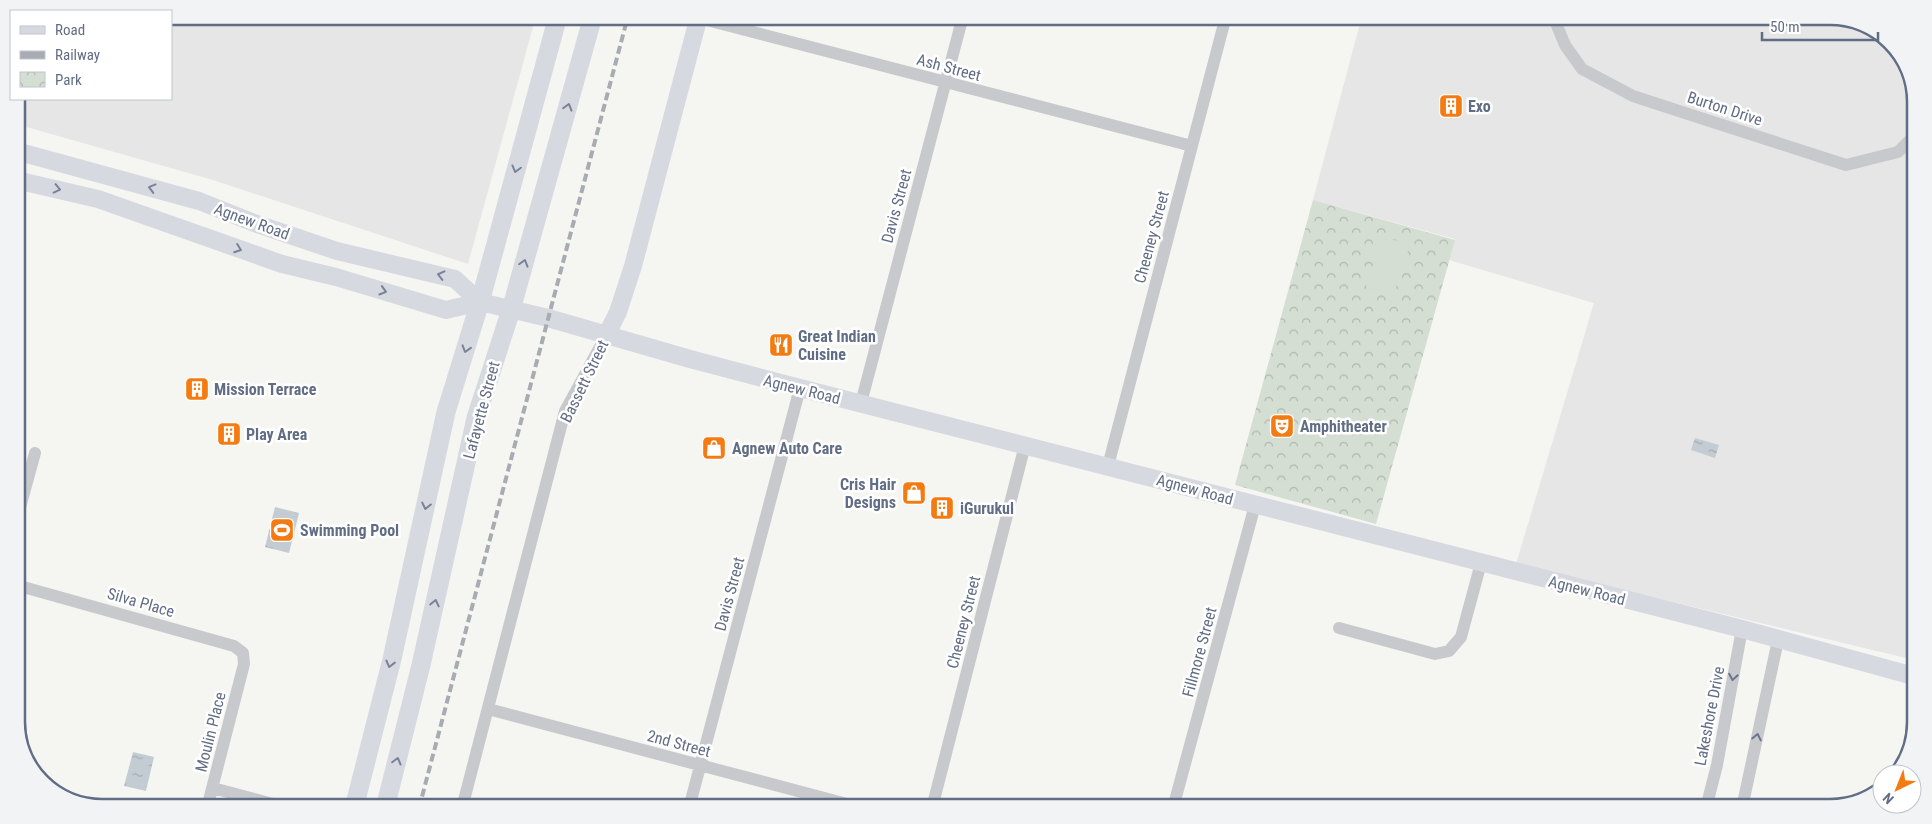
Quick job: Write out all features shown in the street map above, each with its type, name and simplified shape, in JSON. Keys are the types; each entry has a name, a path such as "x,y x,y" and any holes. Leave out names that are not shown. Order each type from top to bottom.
{"main road":[{"name":"Lafayette Street","path":"356,799 392,659 446,412 480,302 556,25"},
{"name":"Lafayette Street","path":"387,799 421,665 476,418 511,310 590,25"}],"street":[{"name":"Bassett Street","path":"464,799 565,411 618,312 633,266 697,25"},
{"name":"Ash Street","path":"729,25 1192,146"},
{"name":"Davis Street","path":"861,404 960,25"},
{"name":"Cheeney Street","path":"1108,466 1224,25"},
{"name":"Burton Drive","path":"1557,25 1565,45 1582,69 1633,96 1846,165 1898,152 1907,143"},
{"name":"Agnew Road","path":"25,153 199,201 257,224 337,251 455,279 480,302"},
{"name":"Agnew Road","path":"25,182 98,199 282,264 336,277 446,310 480,302 548,318 690,359 861,404 1742,629 1907,674"},
{"name":"Davis Street","path":"692,799 800,388"},
{"name":"Cheeney Street","path":"934,799 1025,445"},
{"path":"25,489 35,453"},
{"name":"Fillmore Street","path":"1175,799 1255,505"},
{"path":"1339,628 1435,654 1449,651 1461,637 1481,563"},
{"name":"Silva Place","path":"25,588 234,646 243,653 244,664"},
{"name":"Lakeshore Drive","path":"1708,799 1717,765 1742,629"},
{"path":"1744,799 1778,640"},
{"name":"Moulin Place","path":"210,799 244,664"},
{"name":"2nd Street","path":"488,709 828,799"},
{"path":"213,788 254,799"}],"shaded area":[{"path":"172,25 534,25 468,264 213,180 25,127 25,100 172,100"},
{"path":"1360,25 1830,25 1845,26 1868,35 1877,41 1888,51 1899,68 1906,87 1907,97 1907,658 1516,564 1594,303 1449,260 1455,239 1313,200"}],"green space":[{"path":"1313,200 1455,240 1376,524 1235,485"},
{"path":"1382,236 1410,245 1393,296 1366,287"}],"water":[{"path":"1695,438 1719,445 1715,458 1691,450"},
{"name":"Swimming Pool","path":"275,507 299,513 289,553 265,547"},
{"path":"133,752 154,757 146,791 124,786"}],"railway":[{"path":"421,799 626,25"}],"place":[{"name":"Exo","path":"1451,106"},
{"name":"Great Indian Cuisine","path":"781,345"},
{"name":"Mission Terrace","path":"197,389"},
{"name":"Amphitheater","path":"1282,426"},
{"name":"Play Area","path":"229,434"},
{"name":"Agnew Auto Care","path":"714,448"},
{"name":"Cris Hair Designs","path":"914,493"},
{"name":"iGurukul","path":"942,508"},
{"name":"Swimming Pool","path":"282,530"}]}
